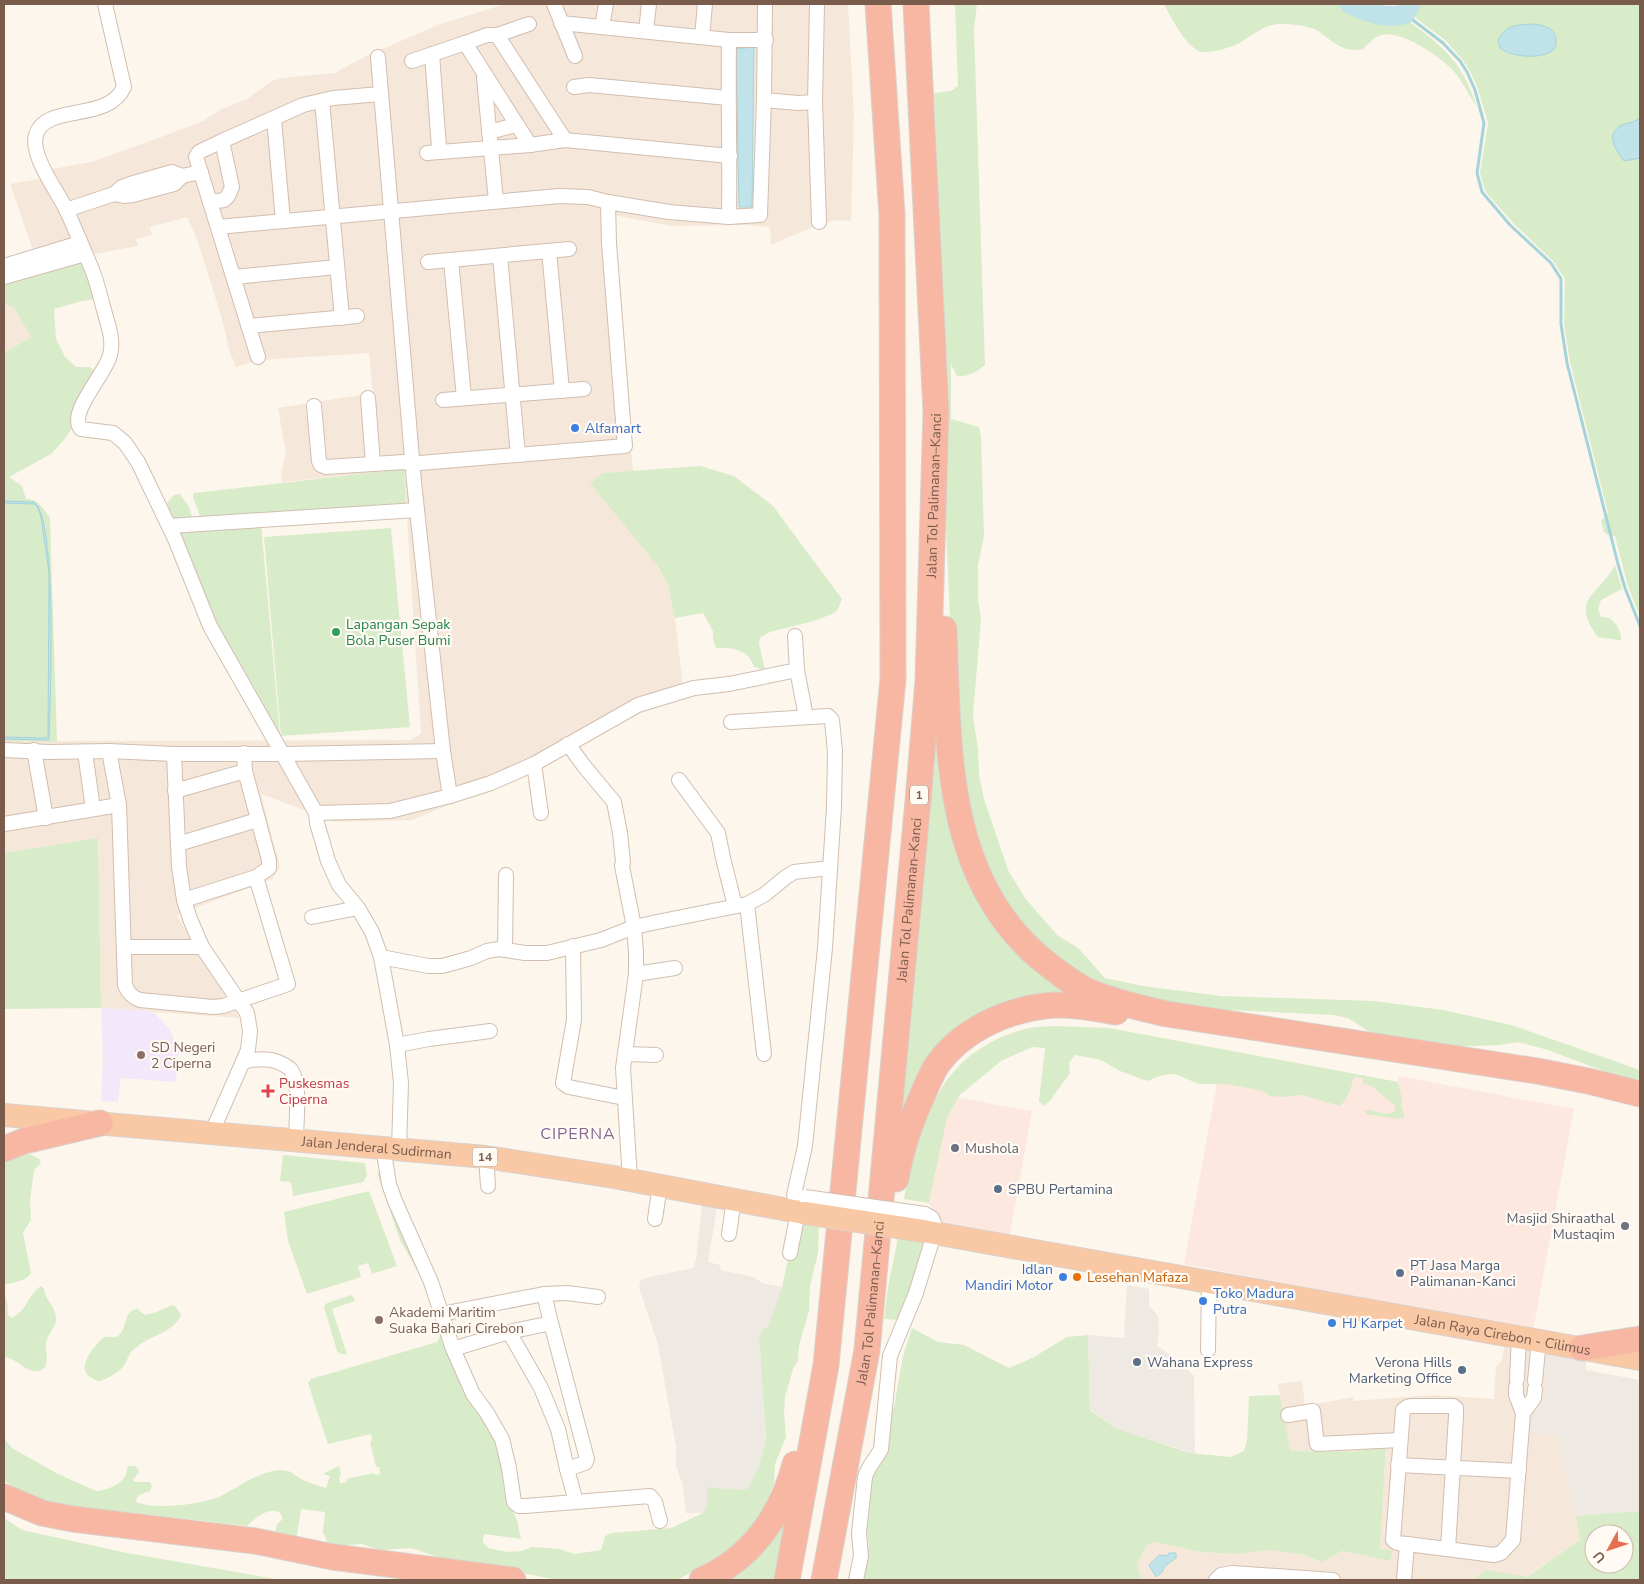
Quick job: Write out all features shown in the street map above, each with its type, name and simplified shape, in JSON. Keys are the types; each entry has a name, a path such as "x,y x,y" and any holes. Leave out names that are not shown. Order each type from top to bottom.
{"highway":[{"path":"787,1580 826,1365 893,679 892,215 878,4"},
{"name":"Jalan Tol Palimanan–Kanci","path":"824,1580 867,1350 916,830 928,681 936,412 916,4"},
{"path":"936,412 947,720 955,797 970,854 980,880 1002,917 1026,946 1055,971 1088,991 1125,1005 1167,1014 1537,1071 1640,1094"},
{"path":"867,1350 882,1279 898,1164 912,1119 937,1066 952,1048 985,1023 1013,1013 1045,1006 1089,1008 1640,1107"},
{"name":"Jalan Jenderal Sudirman","path":"4,1115 486,1157 660,1185 773,1207 800,1204"},
{"path":"4,1149 24,1141 100,1123"},
{"name":"14","path":"800,1204 927,1226"},
{"name":"Jalan Raya Cirebon - Cilimus","path":"927,1226 1209,1282 1640,1359"},
{"path":"1582,1348 1640,1339"},
{"path":"702,1580 730,1565 748,1550 775,1516 789,1486 827,1346"},
{"path":"4,1497 42,1512 73,1520 255,1542 342,1558 513,1580"},
{"path":"4,1505 22,1514 89,1531 402,1580"}],"street":[{"path":"105,4 124,87 120,95 104,107 57,117 42,125 36,135 36,146 43,167 66,210 97,284 112,344 110,358 80,410 78,418 79,427 86,430 112,433 125,444 138,462 169,526 210,626 284,754 316,814 328,861 340,885 358,908 372,932 381,957 397,1045 400,1083 391,1148 389,1184 432,1282 453,1349 473,1394 502,1439 508,1460 514,1502 519,1506 525,1506 650,1496 655,1502 660,1521"},
{"path":"554,4 575,56"},
{"path":"602,27 606,4"},
{"path":"646,31 649,4"},
{"path":"702,37 705,4"},
{"path":"218,227 559,196 588,197 669,212 732,217 760,215 766,40 765,4"},
{"path":"817,4 816,102 819,222"},
{"path":"562,23 729,40 766,40"},
{"path":"412,61 487,35 497,35 529,24"},
{"path":"497,35 565,140"},
{"path":"729,40 728,98 732,217"},
{"path":"465,43 483,75 530,145"},
{"path":"432,54 439,148 441,152"},
{"path":"378,57 412,462 443,751 450,796"},
{"path":"483,75 496,202"},
{"path":"574,87 589,85 728,98"},
{"path":"258,357 196,157 199,152 303,105 333,98 381,94"},
{"path":"764,100 798,103 816,102"},
{"path":"322,101 342,318"},
{"path":"274,119 283,221"},
{"path":"488,132 516,125"},
{"path":"427,153 490,149 565,140 730,156"},
{"path":"210,202 224,200 232,188 222,141"},
{"path":"66,210 114,194 122,187 132,190 172,172 182,176 201,172"},
{"path":"314,406 318,458 321,465 326,467 625,446 609,243 608,202"},
{"path":"4,266 82,248"},
{"path":"4,277 82,248"},
{"path":"428,262 569,249"},
{"path":"549,251 562,391"},
{"path":"500,256 518,455"},
{"path":"451,260 464,398"},
{"path":"234,277 337,267"},
{"path":"248,326 357,316"},
{"path":"443,400 584,389"},
{"path":"368,398 373,464"},
{"path":"169,526 417,510"},
{"path":"794,636 797,670 806,716"},
{"path":"316,814 390,811 491,784 534,764 635,706 675,693 797,670"},
{"path":"731,722 828,716 832,720 834,734 834,807 825,948 800,1204 790,1253"},
{"path":"568,744 614,802 620,833 622,866 634,927 636,974 623,1068 630,1180"},
{"path":"4,750 174,754 443,751"},
{"path":"34,750 46,818"},
{"path":"85,752 93,809"},
{"path":"109,752 119,805 125,985 133,997 140,1000 214,1007 223,1006 287,985 289,982 256,877"},
{"path":"174,754 178,844 184,900 202,947 247,1013 250,1031 250,1041 243,1062 212,1132"},
{"path":"184,900 256,877 270,866 245,770 244,754"},
{"path":"534,764 541,813"},
{"path":"175,791 245,770"},
{"path":"679,780 718,833 722,858 741,905 764,1054"},
{"path":"4,824 119,805"},
{"path":"178,844 254,821"},
{"path":"381,957 412,964 442,966 471,958 487,951 499,949 525,953 547,953 601,940 634,927 741,905 764,895 794,872 830,868"},
{"path":"505,950 506,875"},
{"path":"312,917 358,908"},
{"path":"573,946 574,1020 563,1082 569,1088 624,1098"},
{"path":"125,947 202,947"},
{"path":"636,974 675,968"},
{"path":"397,1045 429,1038 490,1031"},
{"path":"626,1054 656,1055"},
{"path":"243,1062 270,1060 290,1069 294,1074 296,1086 296,1140"},
{"path":"486,1157 488,1186"},
{"path":"655,1219 660,1185"},
{"path":"729,1234 734,1199"},
{"path":"856,1580 861,1556 859,1533 865,1477 868,1468 881,1449 890,1356 916,1293 932,1244 927,1226"},
{"path":"1208,1350 1209,1282"},
{"path":"441,1314 544,1294 567,1293 598,1298"},
{"path":"544,1294 587,1459 585,1463 567,1469"},
{"path":"453,1349 510,1332 551,1323"},
{"path":"510,1332 550,1408 558,1428 576,1502"},
{"path":"1448,1549 1456,1408 1453,1406 1406,1407 1402,1415 1393,1540 1407,1549 1448,1549 1494,1555 1501,1553 1513,1540 1523,1413 1516,1395 1516,1383 1529,1338"},
{"path":"1523,1413 1534,1398 1535,1385 1529,1338"},
{"path":"1288,1415 1313,1411 1317,1444 1400,1440"},
{"path":"1398,1464 1519,1471"},
{"path":"1404,1577 1407,1549"},
{"path":"1216,1580 1222,1575 1232,1573 1276,1578 1333,1580"}],"shaded area":[{"path":"505,4 848,4 854,115 851,221 836,220 805,230 771,245 770,227 744,225 671,226 613,215 633,471 603,473 668,585 675,618 683,687 466,798 412,820 336,822 261,794 280,867 272,879 177,915 239,1018 101,1008 98,839 4,853 4,741 410,740 421,734 404,470 282,482 281,473 286,453 278,408 373,393 369,353 260,360 236,367 231,357 222,319 198,242 187,217 150,227 152,235 136,239 138,246 90,255 4,259 33,250 10,184 45,178 51,175 53,169 95,161 161,137 203,121 220,110 247,99 272,81 282,78 335,73 366,56 438,25"},
{"path":"4,303 14,308 31,337 4,353"},
{"name":"SD Negeri 2 Ciperna","path":"101,1008 152,1011 169,1028 179,1051 176,1082 121,1078 118,1102 101,1101 103,1060"},
{"path":"1223,1050 1398,1082 1399,1076 1574,1109 1533,1331 1184,1264"},
{"path":"959,1098 1032,1111 1009,1240 944,1228 929,1203 947,1118"},
{"path":"702,1205 717,1209 708,1262 720,1265 721,1270 754,1277 762,1283 782,1287 768,1326 762,1330 759,1336 766,1437 758,1469 748,1488 742,1490 707,1487 707,1505 703,1513 686,1513 682,1482 676,1465 676,1447 658,1344 639,1288 641,1280 693,1268 696,1260"},
{"path":"1127,1285 1149,1289 1149,1306 1158,1316 1159,1332 1157,1346 1171,1355 1194,1376 1195,1454 1115,1428 1090,1409 1088,1335 1124,1338"},
{"path":"1504,1347 1545,1354 1547,1382 1543,1403 1533,1416 1558,1436 1574,1503 1580,1540 1526,1577 1486,1570 1473,1580 1142,1580 1137,1565 1146,1546 1154,1542 1201,1552 1234,1554 1269,1550 1301,1554 1322,1562 1342,1551 1390,1561 1380,1549 1386,1448 1351,1452 1289,1451 1278,1384 1302,1381 1305,1406 1353,1397 1353,1401 1433,1395 1494,1399 1496,1367 1502,1360"},
{"path":"1545,1354 1586,1360 1586,1370 1640,1380 1640,1511 1576,1516 1558,1436 1531,1432 1533,1416 1543,1403 1547,1382"}],"green space":[{"path":"955,4 977,4 974,30 985,365 972,374 957,376 951,364 951,419 979,427 981,437 984,536 978,565 978,600 981,619 973,715 978,749 979,775 984,799 1008,870 1025,898 1057,935 1078,948 1105,978 1143,986 1221,996 1374,1001 1443,1010 1511,1025 1640,1070 1640,1085 1548,1050 1518,1042 1500,1045 1449,1047 1379,1038 1348,1018 1333,1015 1185,1008 1087,981 1021,931 976,851 954,702 944,486 939,206 934,93 951,91 958,86"},
{"path":"1164,4 1341,4 1356,12 1380,20 1405,18 1450,56 1464,77 1477,107 1451,68 1422,47 1400,36 1381,35 1363,49 1350,50 1339,46 1309,27 1275,24 1232,46 1216,51 1200,52 1188,43"},
{"path":"1414,4 1640,4 1640,617 1628,586 1615,536 1604,532 1601,521 1608,513 1570,362 1564,324 1565,279 1553,261 1513,223 1485,191 1480,173 1488,123 1478,89 1462,59 1446,41 1412,15"},
{"path":"82,258 96,299 54,309 56,339 65,357 76,367 89,367 99,372 79,398 72,413 72,428 64,440 51,454 9,477 22,486 26,499 37,502 50,518 57,742 4,741 4,353 31,337 14,308 4,303 4,283"},
{"path":"700,466 734,476 773,506 842,599 837,611 832,614 814,621 770,632 760,638 759,643 765,670 754,667 748,656 739,650 716,648 713,640 713,631 703,613 675,618 668,585 657,565 590,483 603,473"},
{"path":"404,469 406,505 201,519 193,497 194,493"},
{"path":"180,494 189,507 193,519 174,522 167,503 174,495"},
{"path":"261,524 280,735 222,638 177,529"},
{"name":"Lapangan Sepak Bola Puser Bumi","path":"391,528 410,727 281,736 264,537"},
{"path":"1615,565 1622,589 1601,600 1598,609 1601,617 1609,618 1616,625 1621,634 1621,640 1598,637 1586,614 1586,605 1590,598"},
{"path":"934,673 975,883 1106,1003 995,1012 907,1111 901,1110"},
{"path":"98,838 101,1008 4,1009 4,853"},
{"path":"1055,1026 1109,1028 1398,1082 1402,1099 1401,1106 1405,1115 1404,1118 1399,1119 1366,1114 1365,1111 1368,1110 1387,1114 1395,1111 1395,1106 1372,1086 1363,1084 1363,1078 1354,1077 1348,1096 1340,1106 1301,1095 1270,1096 1263,1091 1226,1084 1199,1084 1175,1074 1163,1075 1147,1081 1120,1071 1101,1060 1075,1055 1069,1063 1070,1073 1049,1102 1043,1106 1039,1101 1045,1048 1032,1047 1001,1061 960,1095 947,1118 929,1203 904,1199 910,1170 927,1116 939,1092 955,1071 974,1053 999,1038 1029,1028"},
{"path":"30,1154 39,1159 41,1163 34,1170 30,1200 31,1220 23,1232 31,1273 23,1280 4,1285 4,1163"},
{"path":"283,1155 365,1163 367,1176 363,1182 293,1196 291,1182 280,1181"},
{"path":"377,1173 383,1173 496,1445 502,1470 504,1493 517,1520 521,1539 484,1534 483,1542 488,1548 508,1552 522,1551 532,1547 559,1549 575,1554 601,1550 605,1536 612,1533 671,1528 703,1513 707,1505 707,1487 742,1490 748,1488 758,1469 766,1437 759,1336 762,1330 768,1326 782,1287 796,1223 819,1226 818,1253 810,1286 809,1311 799,1346 798,1360 793,1369 785,1397 786,1437 775,1464 774,1484 767,1508 732,1551 677,1580 558,1580 466,1562 453,1562 411,1548 381,1550 361,1544 338,1546 328,1544 323,1532 325,1512 301,1509 297,1535 292,1538 275,1531 277,1524 283,1519 276,1511 266,1512 247,1526 101,1510 51,1501 20,1490 4,1481 4,1438 12,1448 58,1474 96,1491 118,1484 124,1478 128,1466 135,1466 139,1472 133,1480 135,1482 150,1482 152,1486 150,1491 139,1495 135,1501 153,1506 203,1502 221,1496 262,1474 280,1470 290,1472 299,1478 326,1488 330,1476 323,1474 339,1466 340,1483 347,1482 346,1479 374,1473 374,1475 380,1474 379,1467 376,1467 370,1442 372,1441 371,1434 328,1444 308,1383 311,1379 437,1342 440,1337 427,1292 400,1240"},
{"path":"369,1191 397,1266 372,1274 368,1263 358,1266 361,1277 307,1294 288,1241 284,1212"},
{"path":"898,1238 923,1242 911,1286 897,1320 884,1319 888,1287"},
{"path":"41,1286 56,1314 56,1321 46,1343 47,1361 45,1367 36,1371 27,1369 12,1359 4,1357 4,1294 7,1300 8,1315 11,1318 24,1308 36,1290"},
{"path":"351,1295 355,1301 332,1309 347,1354 341,1354 337,1351 324,1307 325,1304"},
{"path":"172,1305 176,1307 181,1315 173,1326 135,1348 118,1371 109,1378 100,1381 87,1374 85,1363 95,1346 104,1337 116,1337 120,1334 127,1317 132,1311 137,1309 145,1315"},
{"path":"912,1328 938,1342 964,1345 1009,1368 1034,1357 1067,1337 1088,1335 1090,1410 1115,1428 1190,1453 1231,1457 1244,1451 1247,1441 1249,1396 1280,1395 1290,1451 1351,1452 1386,1447 1380,1549 1393,1551 1390,1561 1342,1551 1322,1562 1301,1554 1269,1550 1234,1554 1201,1552 1154,1542 1146,1546 1137,1565 1142,1580 861,1580 869,1544 866,1527 870,1477 891,1411 894,1407 903,1356"},
{"path":"789,1504 775,1580 721,1580"},
{"path":"1640,1511 1640,1580 1473,1580 1486,1570 1527,1577 1580,1540 1576,1516"},
{"path":"4,1518 22,1530 127,1553 281,1580 4,1580"}],"water":[{"path":"1532,24 1545,26 1552,31 1556,38 1554,49 1541,55 1526,56 1511,54 1500,48 1498,40 1504,31 1516,26"},
{"path":"754,47 752,207 739,207 736,49"},
{"path":"1640,117 1640,158 1624,161 1613,142 1614,133 1622,125"},
{"path":"4,501 34,502 37,507 34,504 4,503"},
{"path":"39,511 42,515 47,541 50,575 49,740 4,739 4,737 48,738 49,572"},
{"path":"1169,1553 1176,1553 1176,1558 1165,1566 1156,1577 1149,1565 1159,1555 1167,1556"}],"waterway":[{"path":"1350,4 1384,16 1405,14 1410,4"},
{"path":"1405,14 1443,43 1460,61 1467,72 1475,90 1484,123 1477,173 1482,192 1510,225 1551,263 1561,279 1561,324 1567,363 1618,564 1640,626"}],"place":[{"name":"Alfamart","path":"575,428"},
{"name":"Lapangan Sepak Bola Puser Bumi","path":"336,632"},
{"name":"SD Negeri 2 Ciperna","path":"141,1055"},
{"name":"Puskesmas Ciperna","path":"268,1091"},
{"name":"Mushola","path":"955,1148"},
{"name":"SPBU Pertamina","path":"998,1189"},
{"name":"Masjid Shiraathal Mustaqim","path":"1625,1226"},
{"name":"PT Jasa Marga Palimanan-Kanci","path":"1400,1273"},
{"name":"Idlan Mandiri Motor","path":"1063,1277"},
{"name":"Lesehan Mafaza","path":"1077,1277"},
{"name":"Toko Madura Putra","path":"1203,1301"},
{"name":"Akademi Maritim Suaka Bahari Cirebon","path":"379,1320"},
{"name":"HJ Karpet","path":"1332,1323"},
{"name":"Wahana Express","path":"1137,1362"},
{"name":"Verona Hills Marketing Office","path":"1462,1370"}],"district":[{"name":"CIPERNA","path":"578,1133"}]}
